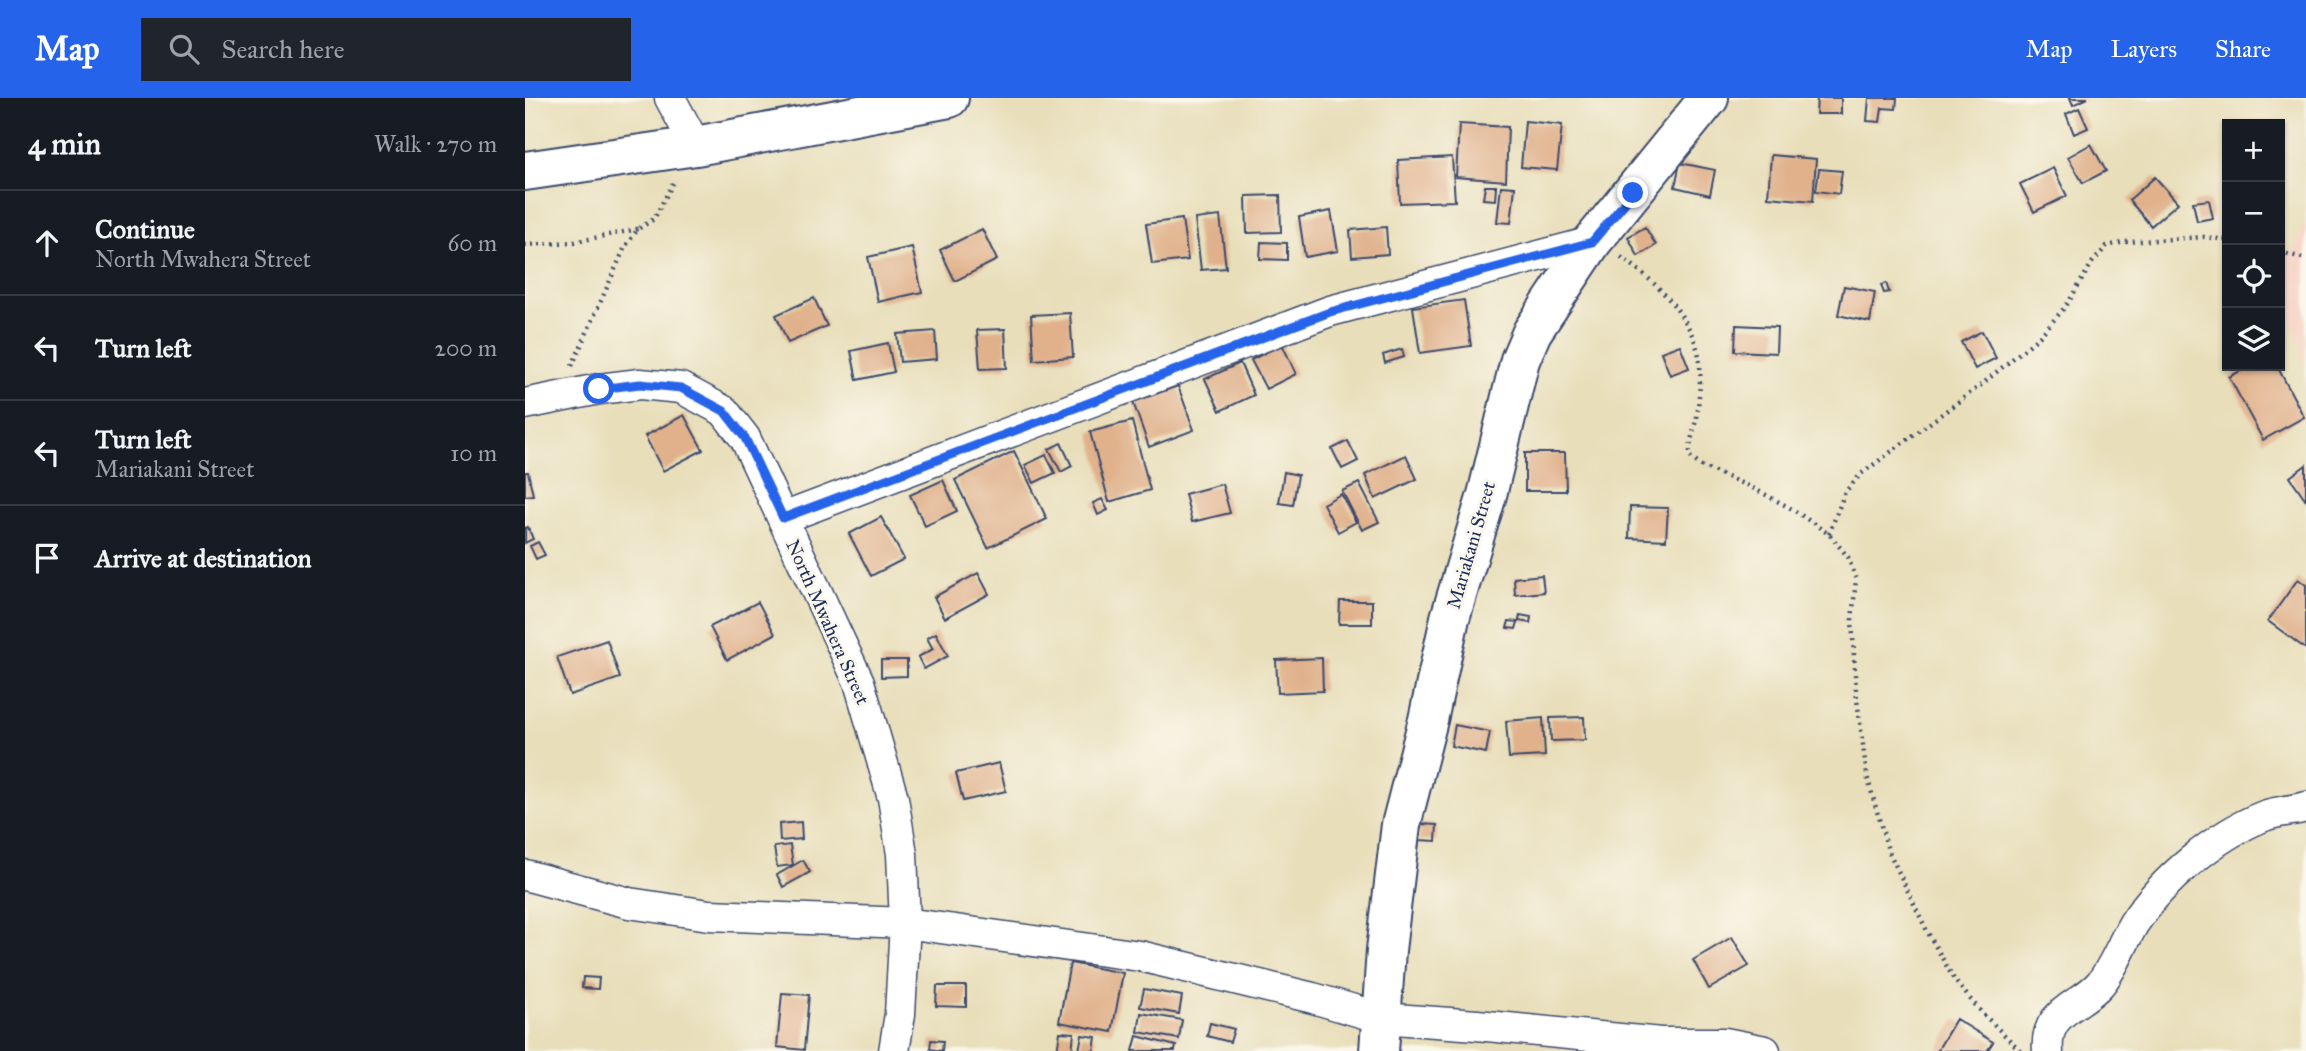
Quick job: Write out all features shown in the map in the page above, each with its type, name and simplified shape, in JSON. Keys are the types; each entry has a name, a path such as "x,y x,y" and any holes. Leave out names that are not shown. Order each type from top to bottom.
{"main road":[{"path":"525,171 691,146 949,98"},
{"name":"Mariakani Street","path":"1380,1035 1386,950 1401,825 1450,618 1487,495 1513,383 1532,332 1592,242 1709,98"}],"street":[{"path":"670,98 691,146"},
{"path":"783,518 1330,312 1592,242"},
{"name":"North Mwahera Street","path":"525,404 640,384 681,388 724,411 745,438 859,682 893,799 902,854 905,923 901,1000 894,1051"},
{"path":"2048,1051 2047,1040 2054,1021 2074,1002 2099,985 2133,925 2153,897 2208,848 2237,829 2266,815 2306,807"},
{"path":"525,875 629,903 709,915 905,923 1140,956 1313,998 1380,1035 1477,1025 1661,1043 1725,1043 1765,1051"}],"path":[{"path":"525,244 574,242 638,229 649,223 658,214 691,146"},
{"path":"555,398 625,247 638,229"},
{"path":"1829,534 1845,492 1861,474 1982,385 2040,336 2066,306 2092,263 2108,247 2125,242 2204,237 2222,239"},
{"path":"1592,242 1631,264 1658,288 1680,316 1698,349 1700,372 1697,413 1689,446 1690,457 1701,466 1755,489 1791,509 1829,534 1848,557 1856,579 1852,620 1857,704 1867,776 1888,850 1927,931 1955,981 2020,1051"},
{"path":"2285,253 2306,259"}],"shaded area":[{"path":"2306,223 2306,364 2285,299 2285,266"}],"building":[{"path":"1817,98 1841,98 1841,114 1816,114"},
{"path":"1869,98 1897,98 1896,109 1882,108 1880,122 1867,121"},
{"path":"2070,98 2088,98 2073,105"},
{"path":"2079,108 2088,128 2074,134 2066,114"},
{"path":"1525,121 1562,125 1557,170 1521,167"},
{"path":"1459,124 1508,127 1506,181 1456,177"},
{"path":"2091,144 2106,171 2083,183 2068,157"},
{"path":"1771,155 1816,159 1813,201 1768,197"},
{"path":"1452,157 1455,201 1400,203 1398,160"},
{"path":"1680,163 1715,170 1710,195 1675,187"},
{"path":"2053,168 2067,196 2034,212 2020,184"},
{"path":"1819,169 1842,171 1839,194 1816,191"},
{"path":"2155,177 2178,203 2151,226 2129,200"},
{"path":"1485,186 1496,186 1495,200 1483,199"},
{"path":"1501,186 1515,187 1511,223 1497,222"},
{"path":"1280,195 1281,232 1247,233 1246,196"},
{"path":"2209,200 2213,218 2197,221 2193,202"},
{"path":"1331,211 1338,251 1305,257 1299,217"},
{"path":"1220,216 1226,268 1201,270 1195,219"},
{"path":"1182,219 1188,260 1152,264 1146,224"},
{"path":"1386,227 1388,254 1352,257 1350,230"},
{"path":"1645,227 1656,245 1638,256 1628,237"},
{"path":"982,229 997,260 955,281 940,250"},
{"path":"1261,242 1287,243 1287,260 1260,259"},
{"path":"912,247 922,292 878,302 868,257"},
{"path":"1886,283 1889,292 1884,293 1881,285"},
{"path":"1844,286 1875,292 1870,322 1838,315"},
{"path":"814,298 827,326 788,343 776,315"},
{"path":"1464,300 1471,346 1420,353 1413,307"},
{"path":"1070,313 1073,357 1034,360 1031,315"},
{"path":"1736,325 1777,327 1776,353 1735,351"},
{"path":"1005,329 1007,368 980,369 977,330"},
{"path":"935,331 937,359 900,362 897,334"},
{"path":"1982,331 1996,358 1975,369 1961,342"},
{"path":"888,343 894,372 857,380 851,351"},
{"path":"1282,344 1296,374 1266,389 1251,360"},
{"path":"1680,345 1689,368 1670,375 1661,352"},
{"path":"1402,349 1404,357 1385,363 1383,355"},
{"path":"1240,363 1254,395 1220,411 1205,379"},
{"path":"2240,371 2280,371 2304,417 2263,440 2229,377"},
{"path":"1178,386 1194,430 1149,447 1133,402"},
{"path":"684,415 703,450 663,471 645,436"},
{"path":"1132,421 1150,490 1109,502 1090,432"},
{"path":"1348,441 1358,461 1342,469 1332,449"},
{"path":"1061,443 1072,466 1061,472 1049,449"},
{"path":"1014,451 1047,519 988,548 955,480"},
{"path":"1525,453 1565,453 1566,491 1525,491"},
{"path":"1046,455 1055,473 1034,483 1025,465"},
{"path":"1406,455 1417,479 1375,499 1365,475"},
{"path":"2306,465 2306,500 2290,477"},
{"path":"525,472 528,472 533,495 525,496"},
{"path":"1284,472 1298,475 1293,505 1279,503"},
{"path":"943,480 957,511 925,526 910,495"},
{"path":"1359,483 1379,522 1362,530 1342,491"},
{"path":"1222,484 1230,513 1192,522 1185,494"},
{"path":"1341,494 1356,522 1338,532 1323,504"},
{"path":"1102,499 1108,510 1098,515 1093,503"},
{"path":"1630,507 1668,508 1666,540 1629,538"},
{"path":"881,517 904,559 871,576 849,534"},
{"path":"528,527 533,539 525,543 525,528"},
{"path":"538,542 545,555 536,559 530,546"},
{"path":"978,573 989,594 945,618 934,597"},
{"path":"1542,575 1544,592 1515,595 1514,578"},
{"path":"2298,579 2306,585 2306,649 2268,621"},
{"path":"1340,601 1372,601 1372,624 1339,624"},
{"path":"758,602 775,634 727,660 710,627"},
{"path":"1520,615 1531,617 1530,623 1519,621"},
{"path":"1509,621 1518,622 1516,629 1507,628"},
{"path":"936,633 948,656 924,669 918,657 933,649 927,638"},
{"path":"607,640 620,678 570,695 557,657"},
{"path":"1322,658 1323,691 1278,693 1276,660"},
{"path":"881,660 907,660 907,676 881,677"},
{"path":"1584,717 1585,740 1551,741 1550,718"},
{"path":"1543,718 1545,756 1509,758 1506,721"},
{"path":"1455,725 1490,732 1486,753 1451,746"},
{"path":"999,763 1006,791 963,801 956,773"},
{"path":"801,822 802,839 780,841 779,824"},
{"path":"1420,824 1437,825 1436,841 1419,840"},
{"path":"790,845 793,865 777,867 774,847"},
{"path":"803,860 810,872 783,887 777,875"},
{"path":"1732,937 1749,966 1709,989 1693,960"},
{"path":"1070,963 1123,973 1112,1032 1059,1022"},
{"path":"583,977 599,978 598,989 582,988"},
{"path":"937,986 966,986 966,1007 936,1006"},
{"path":"1144,989 1182,996 1179,1014 1140,1007"},
{"path":"782,993 809,995 804,1050 777,1047"},
{"path":"1141,1013 1182,1020 1179,1039 1138,1032"},
{"path":"1956,1019 1993,1042 1987,1051 1937,1051"},
{"path":"1210,1023 1234,1029 1230,1042 1207,1036"},
{"path":"1060,1032 1074,1033 1072,1051 1057,1051"},
{"path":"1082,1035 1096,1037 1094,1051 1079,1050"},
{"path":"1137,1036 1176,1046 1175,1051 1133,1051"},
{"path":"931,1040 943,1041 942,1051 930,1049"}],"route":[{"path":"599,389 640,384 681,388 724,411 745,438 783,518 1330,312 1592,242 1633,193"}]}
